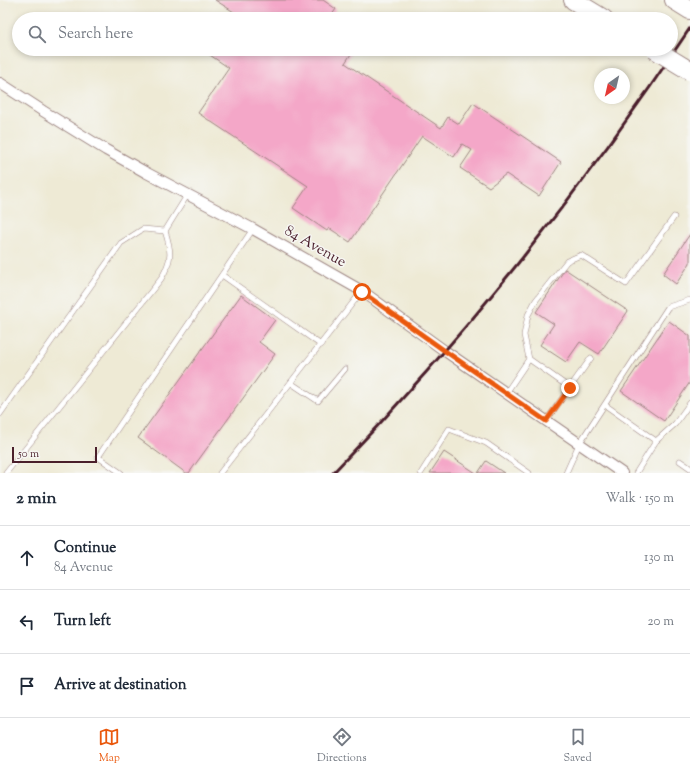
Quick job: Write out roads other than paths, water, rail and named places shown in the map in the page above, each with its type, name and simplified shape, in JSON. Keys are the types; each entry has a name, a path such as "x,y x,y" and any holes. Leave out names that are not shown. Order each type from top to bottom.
{"highway":[{"path":"573,0 593,12"},
{"path":"674,0 690,10"},
{"path":"665,56 690,71"}],"street":[{"name":"84 Avenue","path":"0,83 106,150 253,228 362,292 622,473"}],"lane":[{"path":"6,473 161,279 169,265 170,247 165,231 188,194"},
{"path":"570,388 529,359 524,335 528,315 536,300 567,261 581,255 626,284 674,217"},
{"path":"121,473 98,456 253,228"},
{"path":"0,414 120,243 143,229 165,231"},
{"path":"222,275 321,345"},
{"path":"220,473 362,292"},
{"path":"566,473 580,444 668,307 690,300"},
{"path":"546,421 591,358"},
{"path":"506,393 529,359"},
{"path":"291,383 318,402 345,369"},
{"path":"636,473 656,441 675,424 690,403"},
{"path":"605,405 656,441"},
{"path":"421,473 449,429 486,443 529,473"},
{"path":"680,461 690,468"}],"railway":[{"path":"678,46 690,28"},
{"path":"333,473 430,368 522,259 566,203 671,56"}]}
